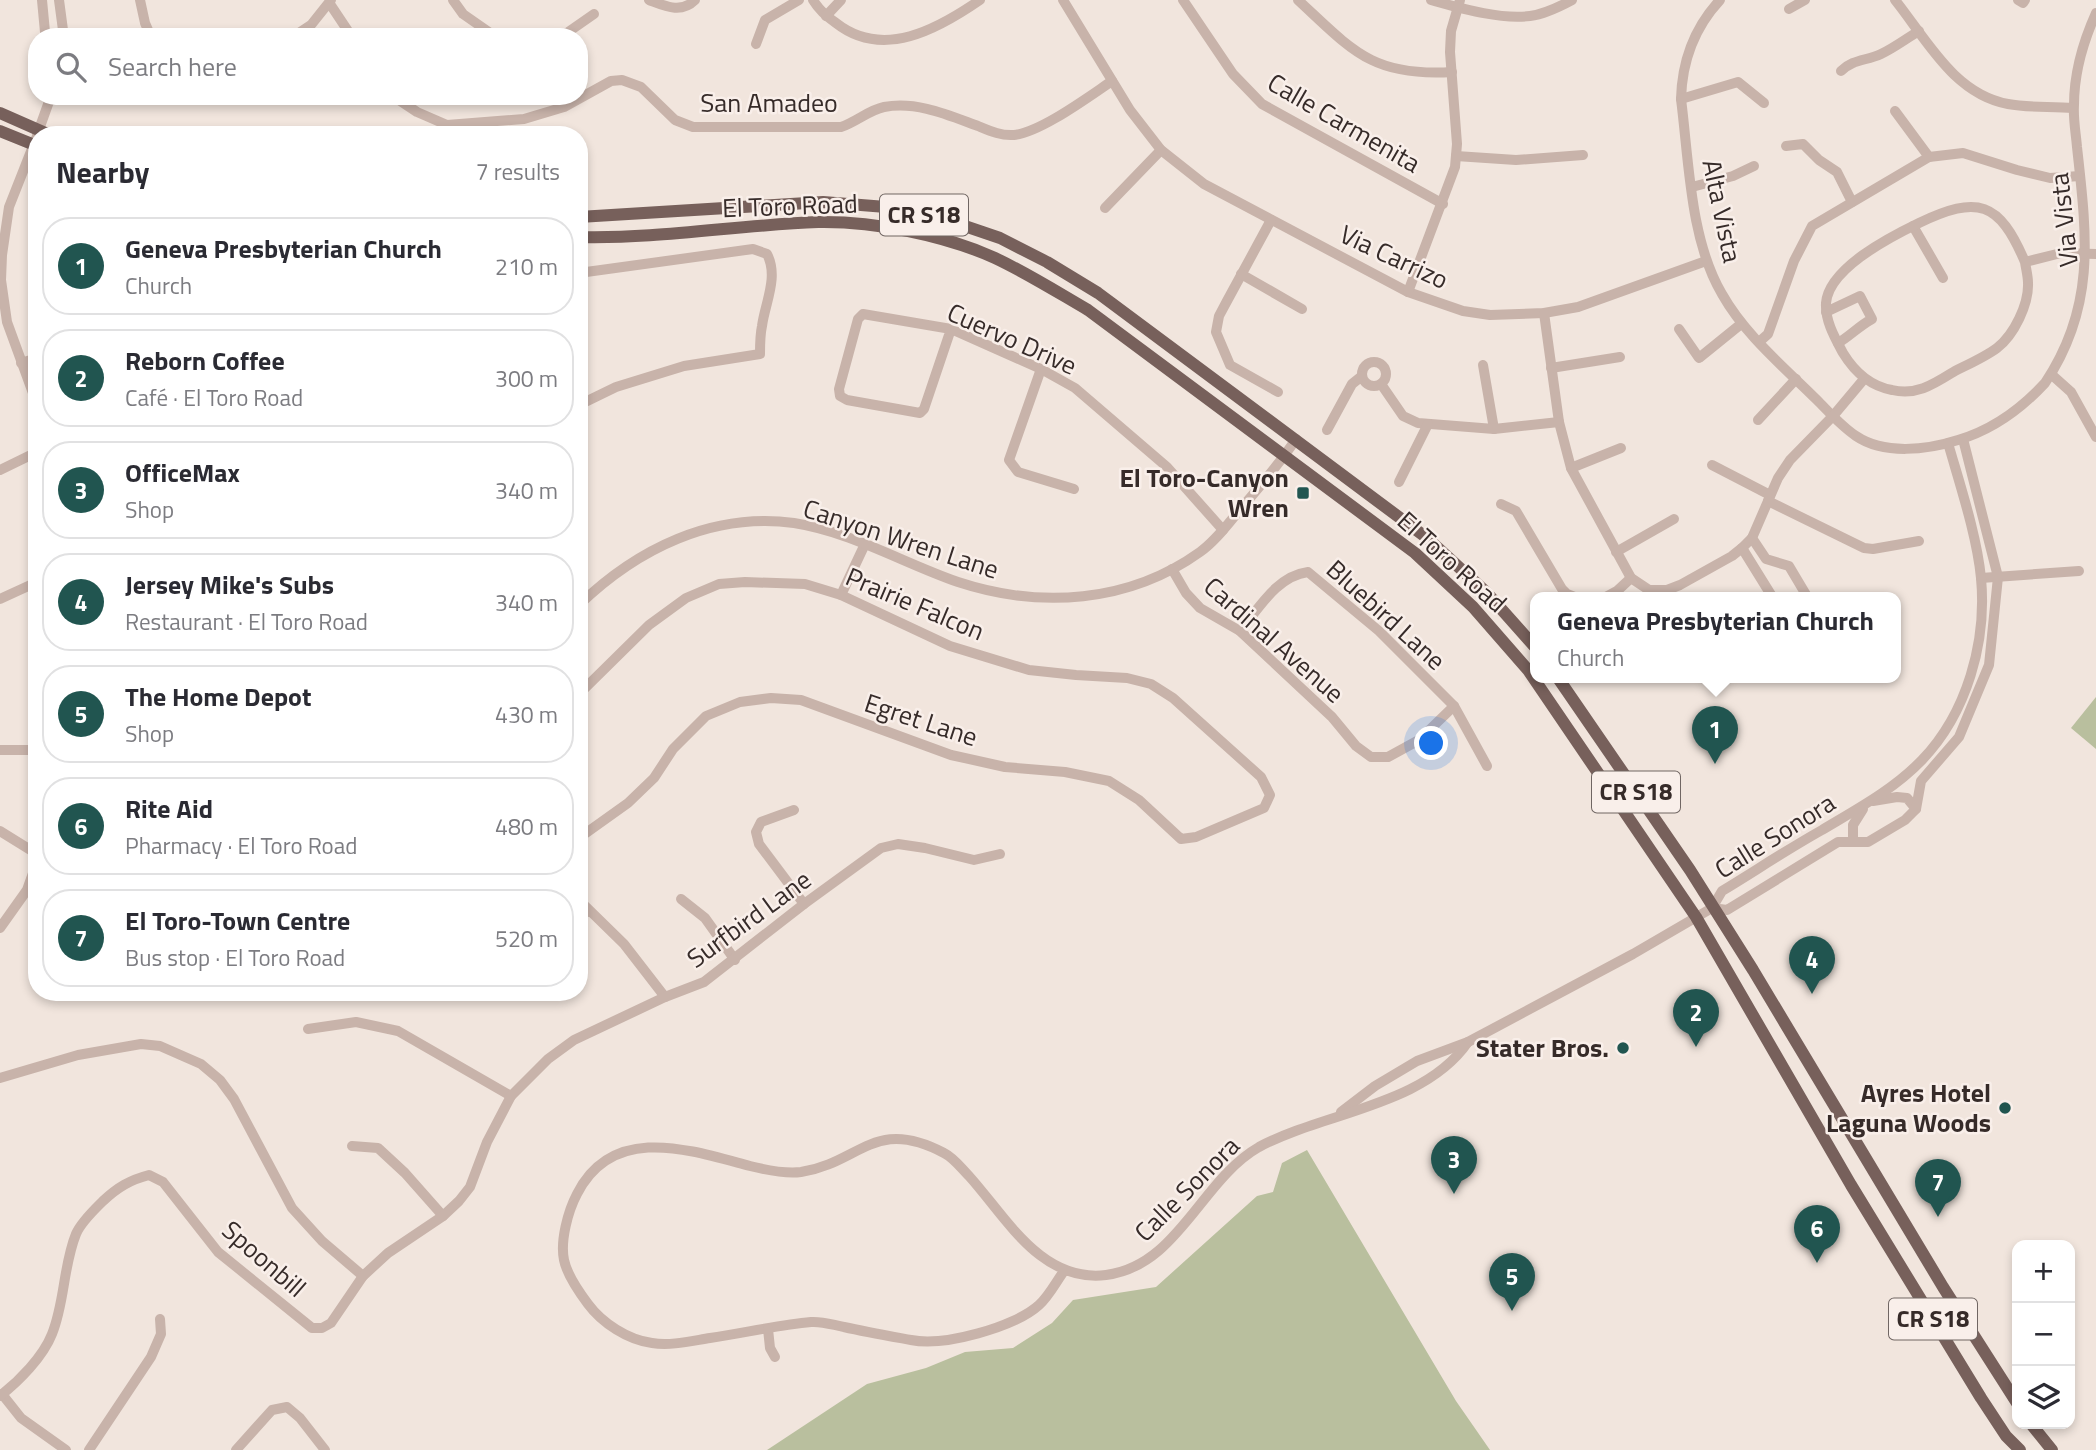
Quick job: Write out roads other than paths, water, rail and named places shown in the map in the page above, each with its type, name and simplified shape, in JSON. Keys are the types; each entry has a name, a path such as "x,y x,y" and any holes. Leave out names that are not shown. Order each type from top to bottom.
{"main road":[{"path":"0,113 28,130"},
{"path":"0,131 28,135"},
{"name":"El Toro Road","path":"588,216 823,202 886,207 950,221 1000,239 1047,262 1098,293 1427,538 1486,593 1530,642"},
{"name":"El Toro Road","path":"588,237 626,238 820,222 882,227 944,240 993,257 1088,310 1415,553 1473,607 1530,673"},
{"name":"El Toro Road","path":"1537,683 1696,916 1872,1220 1981,1398 2006,1436 2020,1450"},
{"name":"CR S18","path":"1561,683 1690,870 1943,1287 2012,1395"},
{"path":"2035,1429 2052,1450"}],"street":[{"path":"42,0 45,28"},
{"path":"59,0 63,28"},
{"path":"140,0 147,28"},
{"path":"453,0 463,14 483,28"},
{"path":"649,0 680,9 695,0"},
{"path":"756,44 765,20 799,0"},
{"path":"813,0 825,16 844,29 862,38 886,41 917,35 937,27 975,2"},
{"path":"825,16 841,0"},
{"name":"Via Carrizo","path":"1063,0 1130,110 1161,150 1204,184 1408,292 1463,311 1490,315 1545,313 1578,307 1706,261"},
{"name":"Calle Carmenita","path":"1183,0 1233,74 1262,104 1443,204"},
{"path":"1298,0 1351,50 1375,63 1397,71 1452,72"},
{"path":"1431,0 1459,4 1481,12 1529,17 1554,10 1572,0"},
{"name":"Alta Vista","path":"1720,0 1707,14 1691,44 1684,65 1681,99 1692,187 1706,261 1721,294 1741,324 1833,416"},
{"path":"1789,9 1805,0"},
{"path":"1895,0 1949,70 1979,95 2010,104 2073,108"},
{"path":"2018,0 2023,3 2025,0"},
{"path":"307,28 331,2 347,28"},
{"path":"1408,292 1455,167 1451,32 1459,4"},
{"name":"Via Vista","path":"1833,416 1856,436 1884,447 1907,449 1963,439 1989,428 2032,397 2072,347 2082,324 2094,254 2080,176 2073,108 2081,57 2096,13"},
{"path":"574,28 594,14"},
{"path":"1841,71 1848,64 1881,54 1919,31"},
{"name":"San Amadeo","path":"588,94 611,81 622,80 641,87 675,120 693,127 841,127 874,110 906,106 939,112 1001,135 1014,135 1031,131 1112,81"},
{"path":"1681,99 1738,82 1763,103"},
{"path":"42,126 48,105"},
{"name":"San Amadeo","path":"406,105 447,125 524,119 568,105"},
{"path":"1895,111 1929,157"},
{"path":"1786,146 1803,144 1819,160 1837,172 1852,202"},
{"path":"1105,208 1161,150"},
{"path":"1759,342 1768,334 1794,261 1812,226 1929,157 1964,153 2050,178 2080,176"},
{"path":"1456,156 1516,160 1583,155"},
{"path":"28,162 9,206 2,256 1,296 21,363 28,374"},
{"path":"1692,187 1733,176 1754,166"},
{"path":"1965,206 1994,213 2007,225 2025,262 2029,284 2025,305 2015,325 1998,347 1922,390 1907,393 1889,390 1864,379 1847,359 1826,312 1829,289 1853,262 1913,226 1948,210 1965,206"},
{"path":"1271,220 1219,316 1216,332 1230,365 1278,392"},
{"path":"1913,226 1943,278"},
{"path":"588,272 753,249 767,254 772,278 761,326 760,354 684,366 616,387 588,401"},
{"path":"2025,262 2062,253 2094,254"},
{"path":"1241,274 1302,309"},
{"path":"1826,312 1860,296 1872,319 1853,329 1838,343"},
{"name":"Cuervo Drive","path":"951,329 924,409 920,413 847,400 840,396 839,389 858,319 863,314 870,313 951,329 1075,387 1167,467 1223,530"},
{"path":"1545,313 1559,422 1571,468 1631,578 1650,590 1667,590 1742,548 1752,538 1778,478 1790,460 1864,379"},
{"path":"1679,329 1699,358 1741,324"},
{"path":"1552,368 1620,357"},
{"path":"21,363 28,361"},
{"path":"1327,430 1352,384 1362,376 1364,367 1376,362 1384,367 1381,384"},
{"path":"1483,365 1494,429"},
{"path":"1041,369 1009,460 1018,472 1074,489"},
{"path":"2052,375 2075,398 2096,437"},
{"path":"1362,376 1372,386 1381,384"},
{"path":"1758,420 1796,379"},
{"path":"1381,384 1403,416 1409,420 1494,429 1559,422"},
{"path":"1399,482 1428,424"},
{"name":"Canyon Wren Lane","path":"588,597 618,570 653,549 711,527 750,522 791,523 813,527 865,544 958,582 1007,596 1060,600 1105,593 1172,569 1201,551 1223,530 1296,439"},
{"path":"1916,809 1921,781 1959,737 1989,665 1998,578 1963,439"},
{"name":"Calle Sonora","path":"1337,1115 1385,1080 1417,1061 1468,1042 1633,954 1712,908 1722,891 1868,804 1923,759 1945,730 1967,687 1980,642 1981,578 1965,501 1948,443"},
{"path":"1571,468 1621,447"},
{"path":"0,470 28,456"},
{"path":"1712,465 1864,548 1873,549 1919,541"},
{"path":"1501,504 1516,511 1565,592"},
{"path":"1616,552 1674,519"},
{"path":"1752,538 1766,559 1790,566 1805,592"},
{"path":"841,595 865,544"},
{"path":"1742,548 1770,592"},
{"path":"1759,573 1774,562"},
{"name":"Cardinal Avenue","path":"1172,569 1186,593 1200,608 1240,631 1332,717 1356,746 1371,757 1388,757 1419,740 1454,706"},
{"path":"1981,578 2079,571"},
{"name":"Bluebird Lane","path":"1240,631 1274,589 1293,574 1308,572 1380,631 1454,706 1487,765"},
{"path":"1615,592 1631,578"},
{"name":"Prairie Falcon","path":"588,685 649,625 685,598 719,584 805,584 841,595 950,646 1029,670 1076,676 1127,678 1151,684 1173,698 1261,777 1270,795"},
{"path":"0,599 28,586"},
{"name":"Egret Lane","path":"588,832 628,803 654,778 673,748 706,716 740,702 771,698 801,700 951,755 1109,781 1139,800 1181,839 1196,837 1264,808 1270,795"},
{"path":"0,750 28,750"},
{"name":"Calle Sonora","path":"1712,908 1727,910 1838,842 1853,842 1868,842 1905,820 1916,809 1907,799 1897,797 1868,804 1853,825 1853,842"},
{"path":"793,810 761,822 756,832 759,844 804,904"},
{"path":"0,831 28,848"},
{"name":"Surfbird Lane","path":"322,1328 331,1323 363,1276 388,1253 443,1216 470,1187 487,1142 511,1096 548,1059 574,1040 665,997 704,982 881,848 898,844 974,860 1000,854"},
{"path":"0,928 28,887"},
{"path":"681,899 705,918 735,960"},
{"path":"588,917 624,943 665,997"},
{"path":"308,1029 356,1022 398,1031 511,1096"},
{"name":"Calle Sonora","path":"1064,1271 1108,1275 1141,1263 1159,1252 1227,1171 1258,1148 1337,1115 1365,1108 1401,1093 1458,1058 1468,1042"},
{"path":"0,1078 78,1055 141,1044 160,1046 201,1064 220,1080 234,1099 292,1208 322,1241 363,1276"},
{"path":"1385,1080 1401,1093"},
{"path":"885,1139 921,1143 949,1154 1026,1244 1064,1271 1039,1305 1006,1325 961,1337 918,1342 816,1321 671,1345 646,1343 617,1330 597,1315 577,1289 563,1259 566,1220 584,1180 604,1161 627,1150 661,1146 766,1170 798,1173 824,1165 866,1144 885,1139"},
{"path":"352,1146 378,1148 405,1173 443,1216"},
{"name":"Spoonbill","path":"1,1395 33,1363 51,1338 77,1232 94,1210 119,1186 149,1175 163,1181 218,1252 312,1328 322,1328"},
{"path":"91,1448 151,1357 161,1334 160,1319"},
{"path":"768,1329 770,1348 775,1357"},
{"path":"1,1395 21,1418 66,1450"},
{"path":"236,1450 272,1410 287,1407 300,1418 325,1450"}],"place":[{"name":"El Toro-Canyon Wren","path":"1303,493"},
{"name":"Geneva Presbyterian Church","path":"1715,764"},
{"name":"Jersey Mike's Subs","path":"1812,994"},
{"name":"Reborn Coffee","path":"1696,1047"},
{"name":"Stater Bros.","path":"1623,1048"},
{"name":"Ayres Hotel Laguna Woods","path":"2005,1108"},
{"name":"OfficeMax","path":"1454,1194"},
{"name":"El Toro-Town Centre","path":"1938,1217"},
{"name":"Rite Aid","path":"1817,1263"},
{"name":"The Home Depot","path":"1512,1311"}]}
